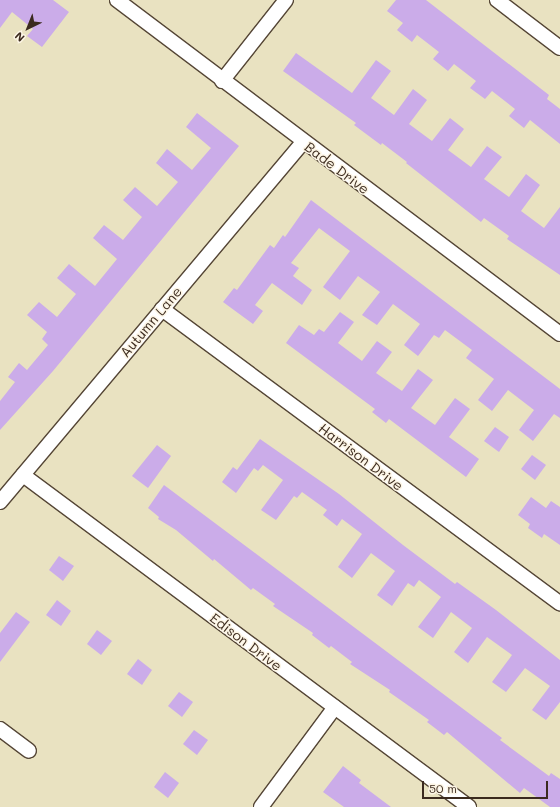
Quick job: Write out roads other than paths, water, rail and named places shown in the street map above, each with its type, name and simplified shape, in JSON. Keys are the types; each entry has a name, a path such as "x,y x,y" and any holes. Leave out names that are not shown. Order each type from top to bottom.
{"street":[{"name":"Bade Drive","path":"117,0 222,81 560,334"},
{"path":"222,81 286,0"},
{"path":"497,0 560,48"},
{"name":"Autumn Lane","path":"0,502 303,142"},
{"name":"Harrison Drive","path":"162,309 560,604"},
{"name":"Edison Drive","path":"23,475 469,807"},
{"path":"261,807 334,707"},
{"path":"0,729 29,751"}]}
